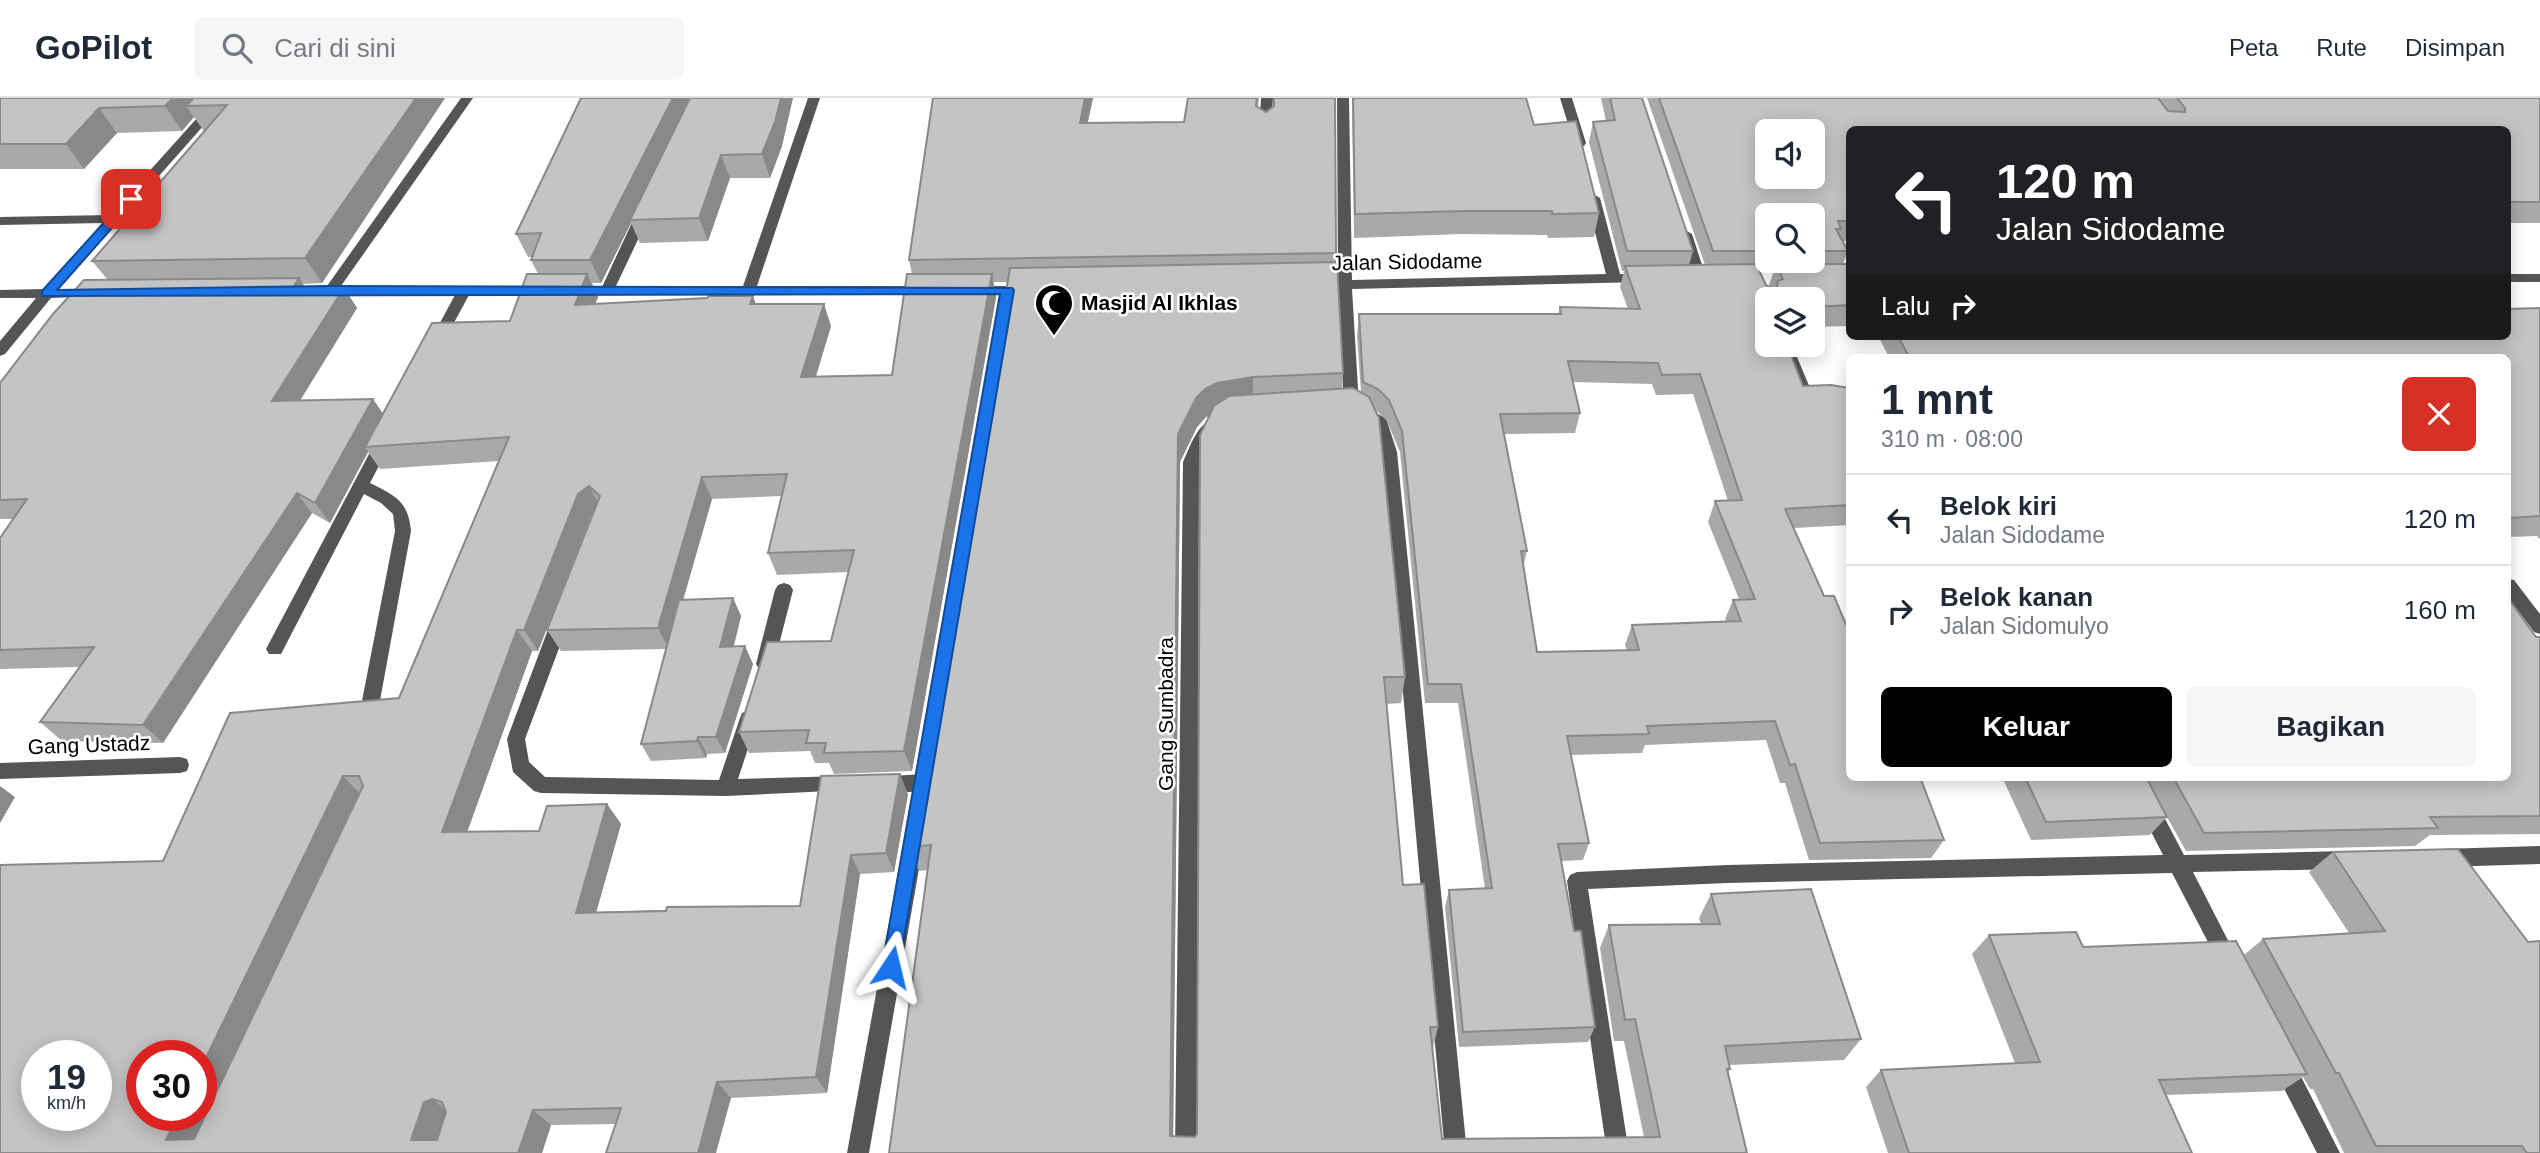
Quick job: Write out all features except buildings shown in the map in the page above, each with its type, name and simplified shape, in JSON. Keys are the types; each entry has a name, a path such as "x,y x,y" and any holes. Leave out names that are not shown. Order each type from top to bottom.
{"street":[{"path":"0,351 47,294 222,98"},
{"path":"331,290 467,98"},
{"path":"748,291 814,98"},
{"path":"1265,129 1266,98"},
{"path":"1343,98 1345,410 1365,411 1381,422 1389,452 1456,1153"},
{"path":"1566,98 1583,154"},
{"path":"1590,186 1614,279"},
{"path":"607,291 653,195"},
{"path":"1678,215 1698,277"},
{"path":"0,221 113,219"},
{"name":"Jalan Sidodame","path":"1303,285 1660,278"},
{"path":"2511,278 2540,278"},
{"path":"425,364 464,290"},
{"path":"304,291 946,290 1006,297 1044,290"},
{"path":"0,294 114,293"},
{"path":"1790,357 1804,391 1816,397 1846,401"},
{"name":"Gang Sumbadra","path":"1186,1153 1191,462 1209,429 1216,421 1228,418"},
{"path":"275,649 393,424"},
{"path":"360,485 387,499 401,512 403,531 370,706"},
{"path":"2511,589 2540,627"},
{"path":"760,681 784,590"},
{"path":"566,608 516,739 520,766 541,785 726,788 925,775 858,1153"},
{"path":"726,788 753,706"},
{"name":"Gang Ustadz","path":"0,771 180,765"},
{"path":"2135,781 2235,973"},
{"path":"2428,858 2540,855"},
{"path":"1618,1153 1577,881 1727,874 2359,860"},
{"path":"2273,1045 2329,1153"}],"place":[{"name":"Masjid Al Ikhlas","path":"1054,337"}],"route":[{"path":"131,199 47,294 331,290 1007,290 891,967"}]}
